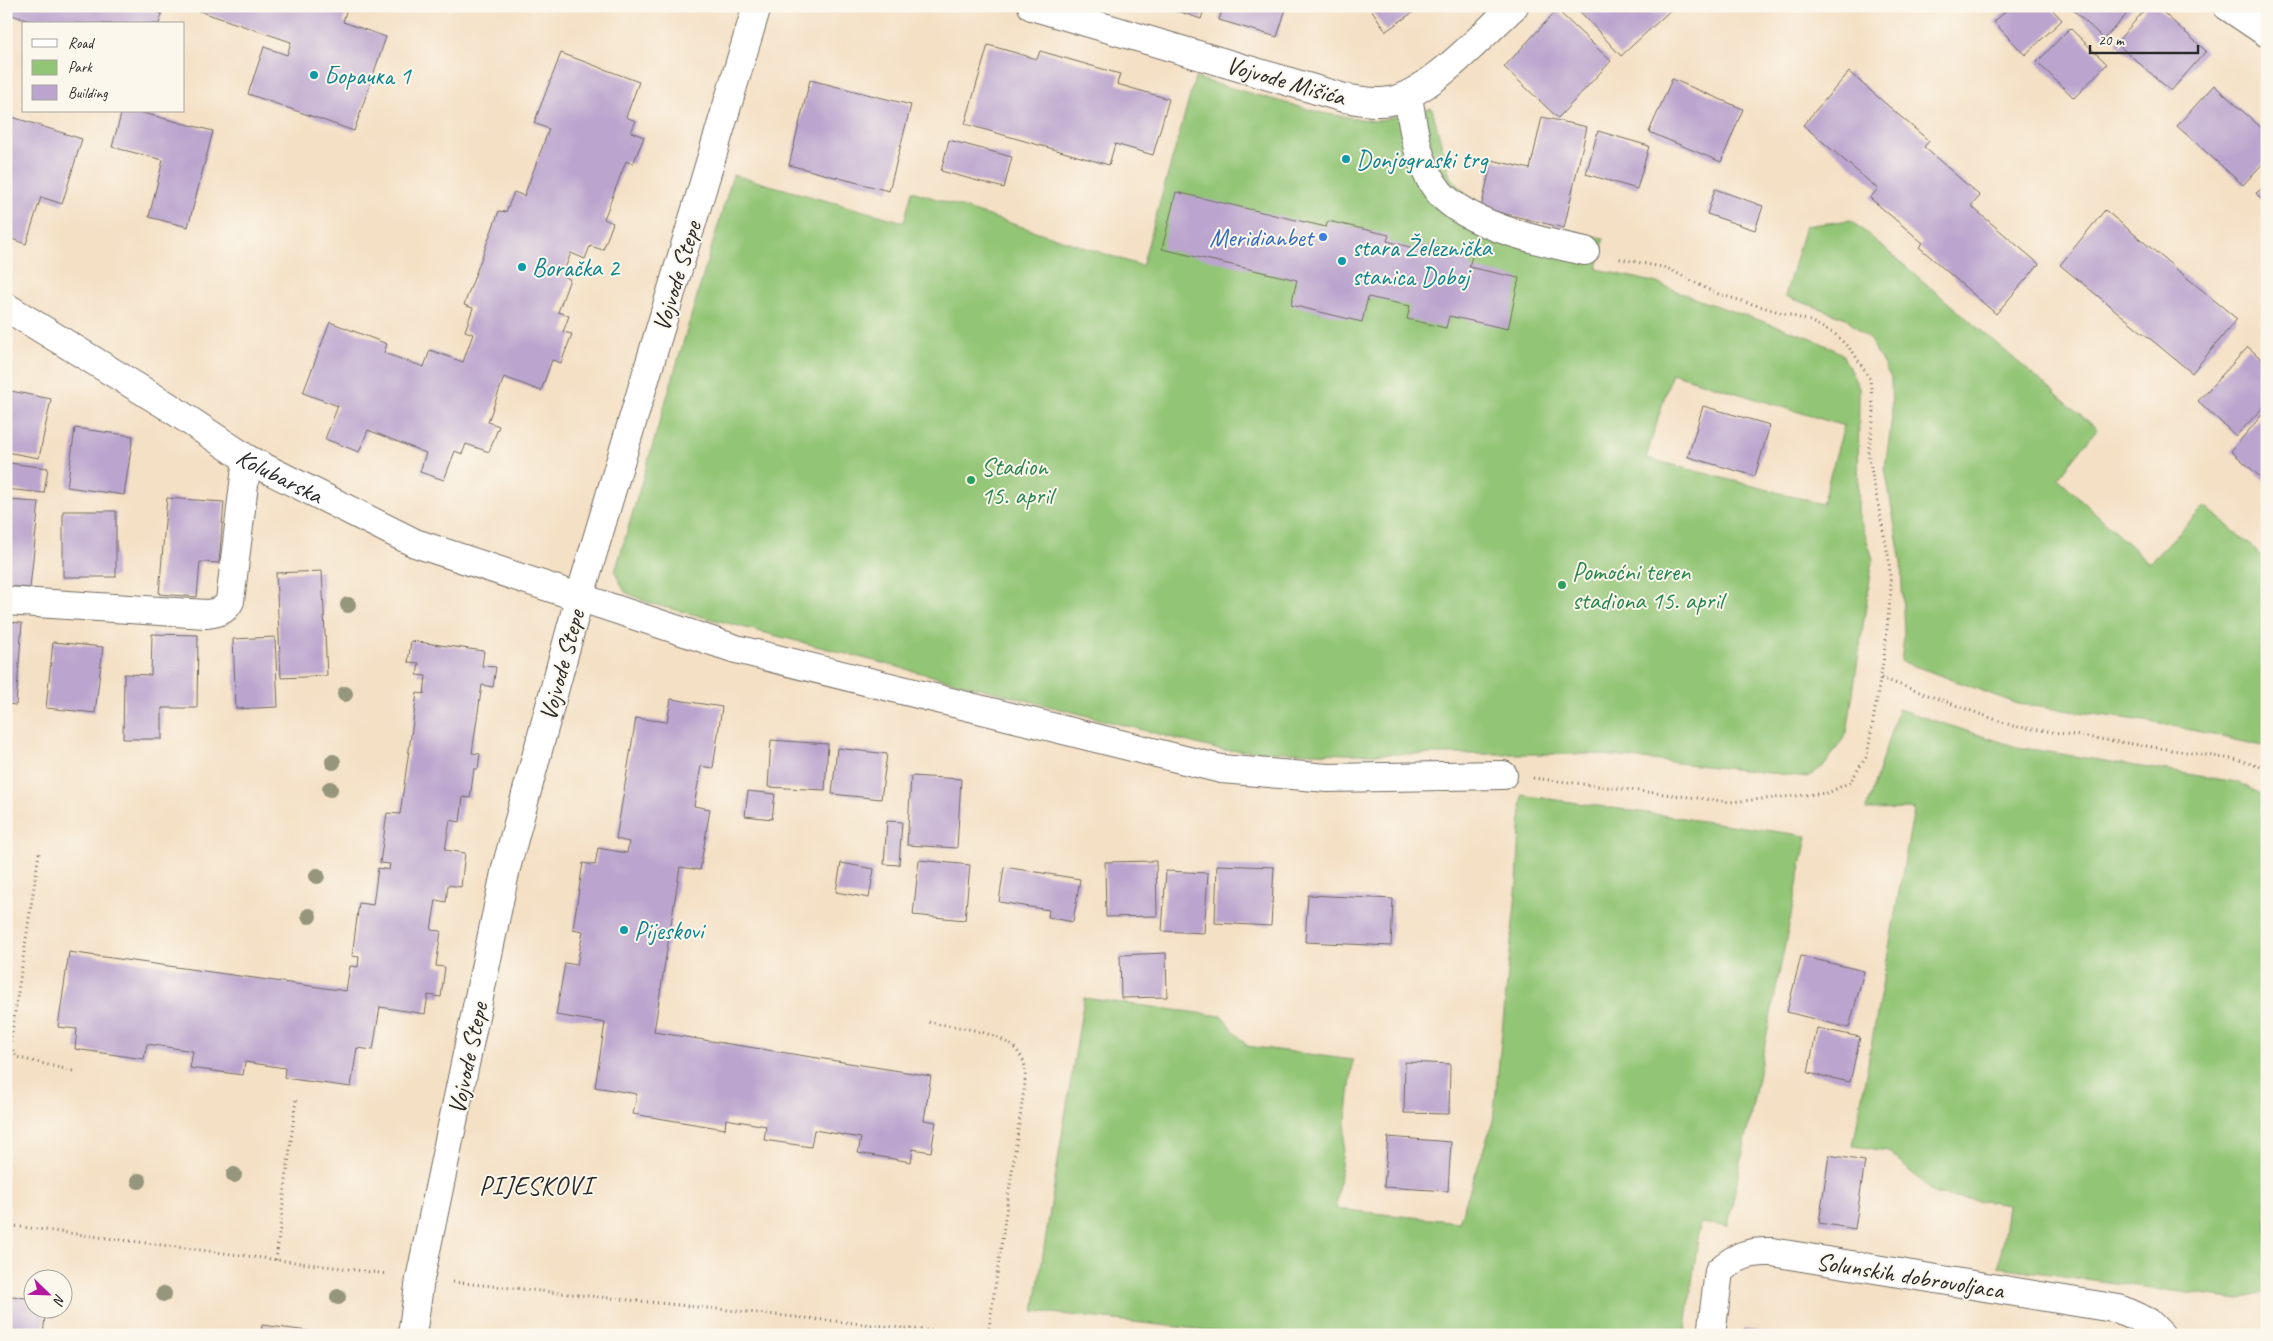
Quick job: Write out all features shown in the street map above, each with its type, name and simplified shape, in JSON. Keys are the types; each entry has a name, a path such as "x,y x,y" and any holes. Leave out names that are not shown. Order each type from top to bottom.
{"street":[{"name":"Vojvode Stepe","path":"412,1335 420,1279 506,868 579,599 757,6"},
{"name":"Vojvode Mišića","path":"1032,6 1344,98 1374,102 1390,101 1408,96 1434,78 1514,6"},
{"path":"2227,6 2267,33"},
{"path":"1408,96 1414,135 1426,169 1440,193 1464,212 1524,237 1585,251"},
{"name":"Kolubarska","path":"6,307 166,405 247,459 415,543 579,599 736,649 1221,770 1328,778 1503,775"},
{"path":"6,601 206,614 220,612 227,607 230,601 247,459"},
{"name":"Solunskih dobrovoljaca","path":"1711,1335 1720,1271 1741,1255 1756,1252 1782,1254 2119,1309 2148,1322 2161,1335"}],"path":[{"path":"1503,775 1730,802 1828,793 1850,782 1866,756 1881,678 1891,591 1889,560 1868,453 1874,415 1870,379 1853,352 1834,334 1810,321 1716,292 1667,268 1585,251"},
{"path":"1881,678 2013,726 2239,760 2267,769"},
{"path":"38,853 10,1045 16,1057 73,1071"},
{"path":"929,1022 999,1036 1020,1054 1025,1064 1025,1082 988,1335"},
{"path":"276,1260 296,1100"},
{"path":"6,1225 420,1279 972,1335"}],"green space":[{"path":"1195,78 1322,113 1375,121 1432,108 1450,177 1473,202 1519,224 1604,238 1597,269 1657,283 1696,299 1812,338 1842,354 1859,388 1858,513 1873,559 1847,733 1825,765 1808,777 1594,754 1349,754 1220,750 649,603 625,592 615,572 733,175 904,222 912,191 1142,266","holes":["1672,373 1844,426 1822,504 1646,458"]},
{"path":"1851,220 2097,429 2058,478 2149,563 2205,506 2267,560 2267,747 2160,723 2018,704 1901,661 1904,637 1901,562 1885,468 1892,418 1891,378 1870,340 1846,318 1785,296 1805,226"},
{"path":"1898,709 2017,747 2237,782 2267,797 2267,1291 2238,1300 1999,1267 2008,1205 1935,1194 1888,1151 1853,1146 1914,809 1866,810"},
{"path":"1522,795 1807,836 1728,1226 1700,1223 1685,1335 1250,1335 1034,1311 1084,998 1221,1016 1247,1046 1353,1060 1336,1209 1459,1222 1493,1121 1517,883"}],"building":[{"path":"6,6 145,6 144,8 162,14 160,22 32,22 6,13"},
{"name":"Борачка 1","path":"332,6 346,11 343,22 386,37 354,131 248,94 264,47 287,55 291,42 187,7"},
{"path":"1163,6 1205,6 1201,19"},
{"path":"1223,6 1276,6 1286,9 1277,37 1219,20"},
{"path":"1369,6 1422,6 1386,31"},
{"path":"1575,6 1675,6 1621,56"},
{"path":"2011,6 2049,6 2062,20 2025,55 1994,22"},
{"path":"2069,6 2134,6 2104,39"},
{"path":"2148,6 2156,6 2206,51 2171,91 2116,43"},
{"path":"1557,10 1611,61 1558,118 1504,67"},
{"path":"2070,28 2107,64 2074,98 2037,62"},
{"path":"988,45 1037,59 1040,51 1120,74 1117,84 1169,99 1153,155 1115,144 1109,165 965,124"},
{"name":"Boračka 2","path":"561,53 639,82 626,117 636,121 631,132 644,137 633,164 626,161 604,219 613,223 603,250 590,246 585,259 571,253 562,276 570,279 558,312 569,316 563,332 572,334 561,363 552,360 541,391 504,377 488,422 499,426 489,452 466,444 462,454 455,451 444,480 420,472 426,453 368,430 359,452 325,439 338,406 303,393 330,322 387,344 384,353 424,367 430,350 463,362 473,334 465,331 473,308 464,305 499,211 506,212 514,192 524,196 549,129 534,123"},
{"path":"1849,72 1929,141 1924,147 1980,196 1971,206 2039,264 1996,314 1919,247 1923,243 1870,198 1878,189 1803,125"},
{"path":"1672,79 1743,109 1721,162 1649,132"},
{"path":"810,80 911,105 889,191 789,165"},
{"path":"2214,85 2267,133 2267,159 2243,185 2177,126"},
{"path":"122,112 139,112 213,131 188,227 149,217 163,160 112,147"},
{"path":"6,115 82,139 62,204 41,197 26,244 6,237"},
{"path":"1542,117 1587,127 1564,228 1481,208 1492,160 1530,169"},
{"path":"1598,131 1649,146 1637,189 1586,174"},
{"path":"949,140 1012,157 1004,188 941,171"},
{"path":"2267,185 2267,207 2256,193"},
{"path":"1715,189 1763,206 1755,230 1707,214"},
{"name":"stara Železnička stanica Doboj","path":"1176,192 1326,227 1328,221 1389,235 1387,241 1417,249 1419,244 1472,256 1469,267 1519,278 1508,329 1449,316 1446,328 1407,319 1410,306 1368,297 1362,322 1291,305 1297,280 1162,249"},
{"path":"2105,210 2237,319 2192,373 2060,265"},
{"path":"2248,347 2267,364 2267,403 2236,436 2198,401"},
{"path":"6,390 51,399 39,458 6,452"},
{"path":"1703,406 1770,425 1755,476 1688,457"},
{"path":"2267,409 2267,483 2231,451"},
{"path":"75,428 133,436 124,495 67,487"},
{"path":"9,463 48,468 44,493 6,489"},
{"path":"167,498 224,502 219,563 200,562 197,597 159,594"},
{"path":"6,500 39,502 30,588 6,586"},
{"path":"63,511 116,511 116,577 63,577"},
{"path":"322,571 327,676 281,678 276,573"},
{"path":"6,622 22,623 16,705 6,704"},
{"path":"152,634 198,635 197,708 162,708 162,739 123,739 124,674 151,675"},
{"path":"275,637 278,707 236,709 233,639"},
{"path":"411,641 484,651 482,666 496,667 493,687 482,685 472,753 480,754 478,769 474,769 470,798 463,797 460,822 450,820 445,850 465,853 461,887 448,885 446,902 436,900 431,930 441,931 436,966 445,967 441,997 428,995 425,1014 380,1007 373,1050 357,1048 351,1087 284,1078 285,1068 245,1062 243,1075 190,1068 193,1051 147,1044 144,1059 75,1049 77,1029 58,1027 69,952 346,991 350,966 358,967 359,957 352,956 359,903 373,905 378,868 389,870 390,864 380,863 387,813 400,814 417,693 424,694 426,676 417,675 419,663 408,662"},
{"path":"53,642 103,647 95,713 46,708"},
{"name":"Pijeskovi","path":"671,699 722,707 713,768 701,766 694,806 710,809 700,870 680,867 654,1032 931,1076 924,1120 936,1122 931,1152 913,1149 911,1162 858,1153 861,1138 814,1130 811,1147 764,1140 766,1126 726,1119 725,1129 633,1114 637,1094 595,1087 605,1023 556,1015 565,963 577,965 583,931 573,929 583,863 595,865 598,848 627,853 629,842 616,839 636,718 667,722"},
{"path":"771,740 828,744 825,790 768,787"},
{"path":"837,748 887,754 881,799 832,794"},
{"path":"911,776 961,779 957,848 907,845"},
{"path":"748,791 775,794 772,819 745,816"},
{"path":"887,821 902,822 899,865 884,864"},
{"path":"919,860 970,865 965,920 913,915"},
{"path":"1156,861 1157,916 1106,917 1105,862"},
{"path":"841,863 874,869 869,898 836,892"},
{"path":"1217,865 1274,867 1271,926 1215,923"},
{"path":"1004,867 1080,879 1073,922 1048,917 1049,910 999,902"},
{"path":"1166,871 1208,873 1204,933 1162,931"},
{"path":"1308,895 1393,899 1391,946 1305,942"},
{"path":"1166,953 1167,997 1121,998 1120,955"},
{"path":"1801,956 1864,971 1849,1028 1787,1012"},
{"path":"1817,1028 1860,1037 1850,1082 1808,1073"},
{"path":"1405,1062 1450,1064 1449,1114 1404,1113"},
{"path":"1388,1137 1451,1142 1448,1191 1384,1187"},
{"path":"1829,1155 1865,1161 1855,1229 1819,1223"},
{"path":"6,1295 22,1297 22,1318 45,1318 43,1335 6,1335"},
{"path":"262,1325 331,1334 331,1335 261,1335"},
{"path":"1744,1329 1776,1334 1776,1335 1743,1335"}],"place":[{"name":"Борачка 1","path":"314,75"},
{"name":"Donjograski trg","path":"1346,159"},
{"name":"Meridianbet","path":"1323,237"},
{"name":"stara Železnička stanica Doboj","path":"1342,261"},
{"name":"Boračka 2","path":"522,267"},
{"name":"Stadion 15. april","path":"971,480"},
{"name":"Pomoćni teren stadiona 15. april","path":"1562,585"},
{"name":"Pijeskovi","path":"624,930"}],"district":[{"name":"PIJESKOVI","path":"536,1185"}]}
